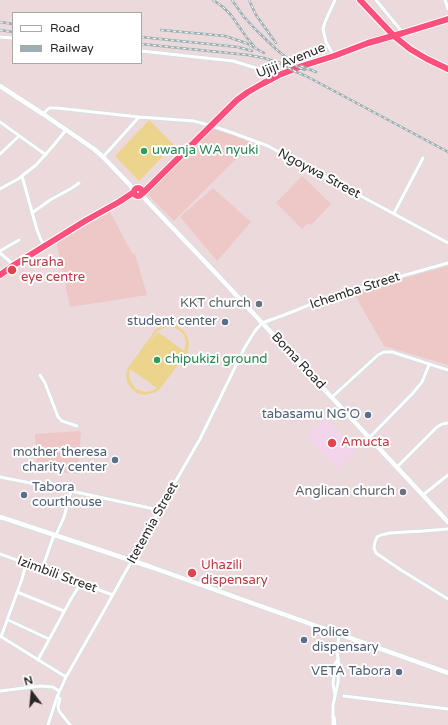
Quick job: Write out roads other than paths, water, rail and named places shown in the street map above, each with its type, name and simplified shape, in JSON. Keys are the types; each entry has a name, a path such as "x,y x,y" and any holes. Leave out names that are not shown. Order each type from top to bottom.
{"highway":[{"path":"360,0 394,36 410,49 426,59 448,69"},
{"name":"Ujiji Avenue","path":"139,193 151,186 237,100 262,84 279,75 302,66 368,43 448,19"},
{"path":"0,275 85,221 119,202 139,193"}],"main road":[{"name":"Boma Road","path":"0,86 43,114 103,157 210,266 448,522"},
{"path":"0,517 132,561 448,673"}],"street":[{"path":"334,56 326,42 323,29 335,0"},
{"path":"376,0 403,33"},
{"path":"445,0 448,10"},
{"path":"0,37 12,38"},
{"path":"142,51 234,61 279,75"},
{"name":"Ngoywa Street","path":"43,114 49,108 52,108 194,121 212,126 268,146 448,243"},
{"path":"103,157 139,117"},
{"path":"0,122 46,155"},
{"path":"0,189 22,176 36,165 66,130"},
{"path":"0,154 19,136"},
{"path":"394,213 423,158"},
{"path":"22,176 37,230 45,246"},
{"path":"32,213 47,202 79,183"},
{"path":"14,265 0,252 19,240"},
{"name":"Ichemba Street","path":"262,323 349,291 448,263"},
{"name":"Itetemia Street","path":"48,725 59,691 66,677 200,439 245,346 262,323"},
{"path":"332,397 378,354 384,352 392,352 448,370"},
{"path":"369,438 422,382 429,364"},
{"path":"40,375 45,383 58,417 62,421 77,426"},
{"path":"398,467 437,427 448,423"},
{"path":"423,495 448,475"},
{"path":"0,478 71,491 159,510"},
{"path":"42,569 64,516 71,491"},
{"path":"448,529 390,533 382,535 377,537 374,548 376,553 448,599"},
{"name":"Izimbili Street","path":"0,554 113,595"},
{"path":"26,564 1,637 66,677"},
{"path":"38,660 81,583"},
{"path":"17,592 64,611"},
{"path":"8,620 49,639"},
{"path":"334,725 333,705 338,683 339,664 337,648 339,634"},
{"path":"0,691 41,686 53,687 59,691"},
{"path":"344,696 448,709"},
{"path":"57,697 60,699 58,706 59,711 70,725"}],"railway":[{"path":"213,0 231,15 254,46"},
{"path":"232,0 244,17 257,31 277,50 298,67 305,70"},
{"path":"249,0 256,15 276,43"},
{"path":"0,22 12,24"},
{"path":"0,30 12,32"},
{"path":"161,30 225,36 246,43 264,53"},
{"path":"142,37 238,47 252,51"},
{"path":"142,44 248,55 280,63 448,152"},
{"path":"301,66 316,72"}],"place":[{"name":"uwanja WA nyuki","path":"144,151"},
{"name":"Furaha eye centre","path":"12,270"},
{"name":"KKT church","path":"259,304"},
{"name":"student center","path":"225,322"},
{"name":"chipukizi ground","path":"157,360"},
{"name":"tabasamu NG'O","path":"368,415"},
{"name":"Amucta","path":"332,443"},
{"name":"mother theresa charity center","path":"115,460"},
{"name":"Anglican church","path":"403,492"},
{"name":"Tabora courthouse","path":"24,495"},
{"name":"Uhazili dispensary","path":"192,573"},
{"name":"Police dispensary","path":"304,640"},
{"name":"VETA Tabora","path":"399,672"}]}
